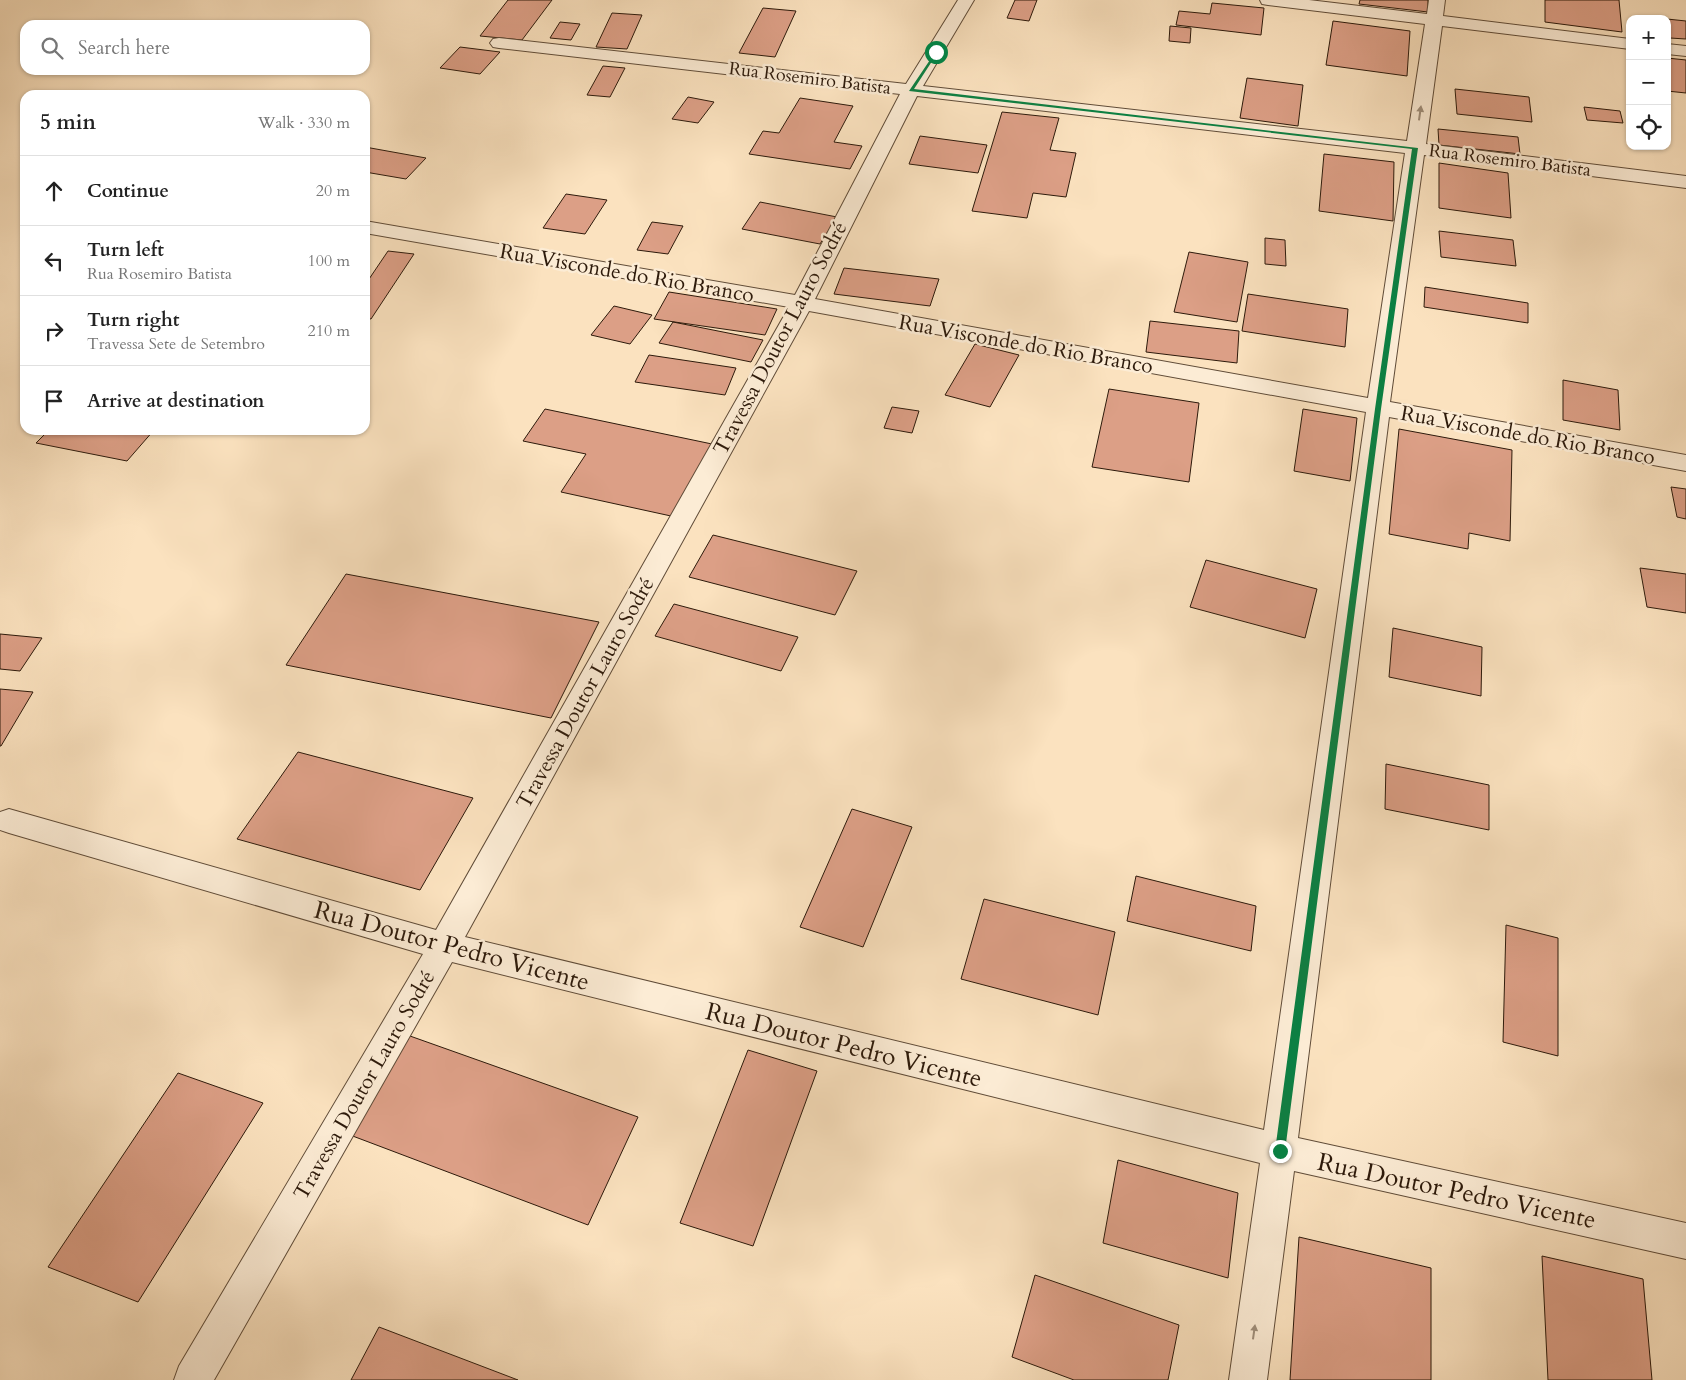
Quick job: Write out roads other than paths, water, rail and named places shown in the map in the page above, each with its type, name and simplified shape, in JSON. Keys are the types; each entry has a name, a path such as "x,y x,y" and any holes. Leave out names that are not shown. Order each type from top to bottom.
{"street":[{"name":"Travessa Doutor Lauro Sodré","path":"193,1380 444,946 802,303 911,90 936,52 966,0"},
{"path":"1268,0 1435,10 1626,43"},
{"path":"1248,1380 1378,409 1435,10"},
{"name":"Rua Rosemiro Batista","path":"499,43 1415,148 1686,182"},
{"path":"1671,49 1686,51"},
{"name":"Rua Visconde do Rio Branco","path":"370,228 802,303 1378,409 1686,463"},
{"name":"Rua Doutor Pedro Vicente","path":"9,821 444,946 1280,1151 1686,1240"}]}
